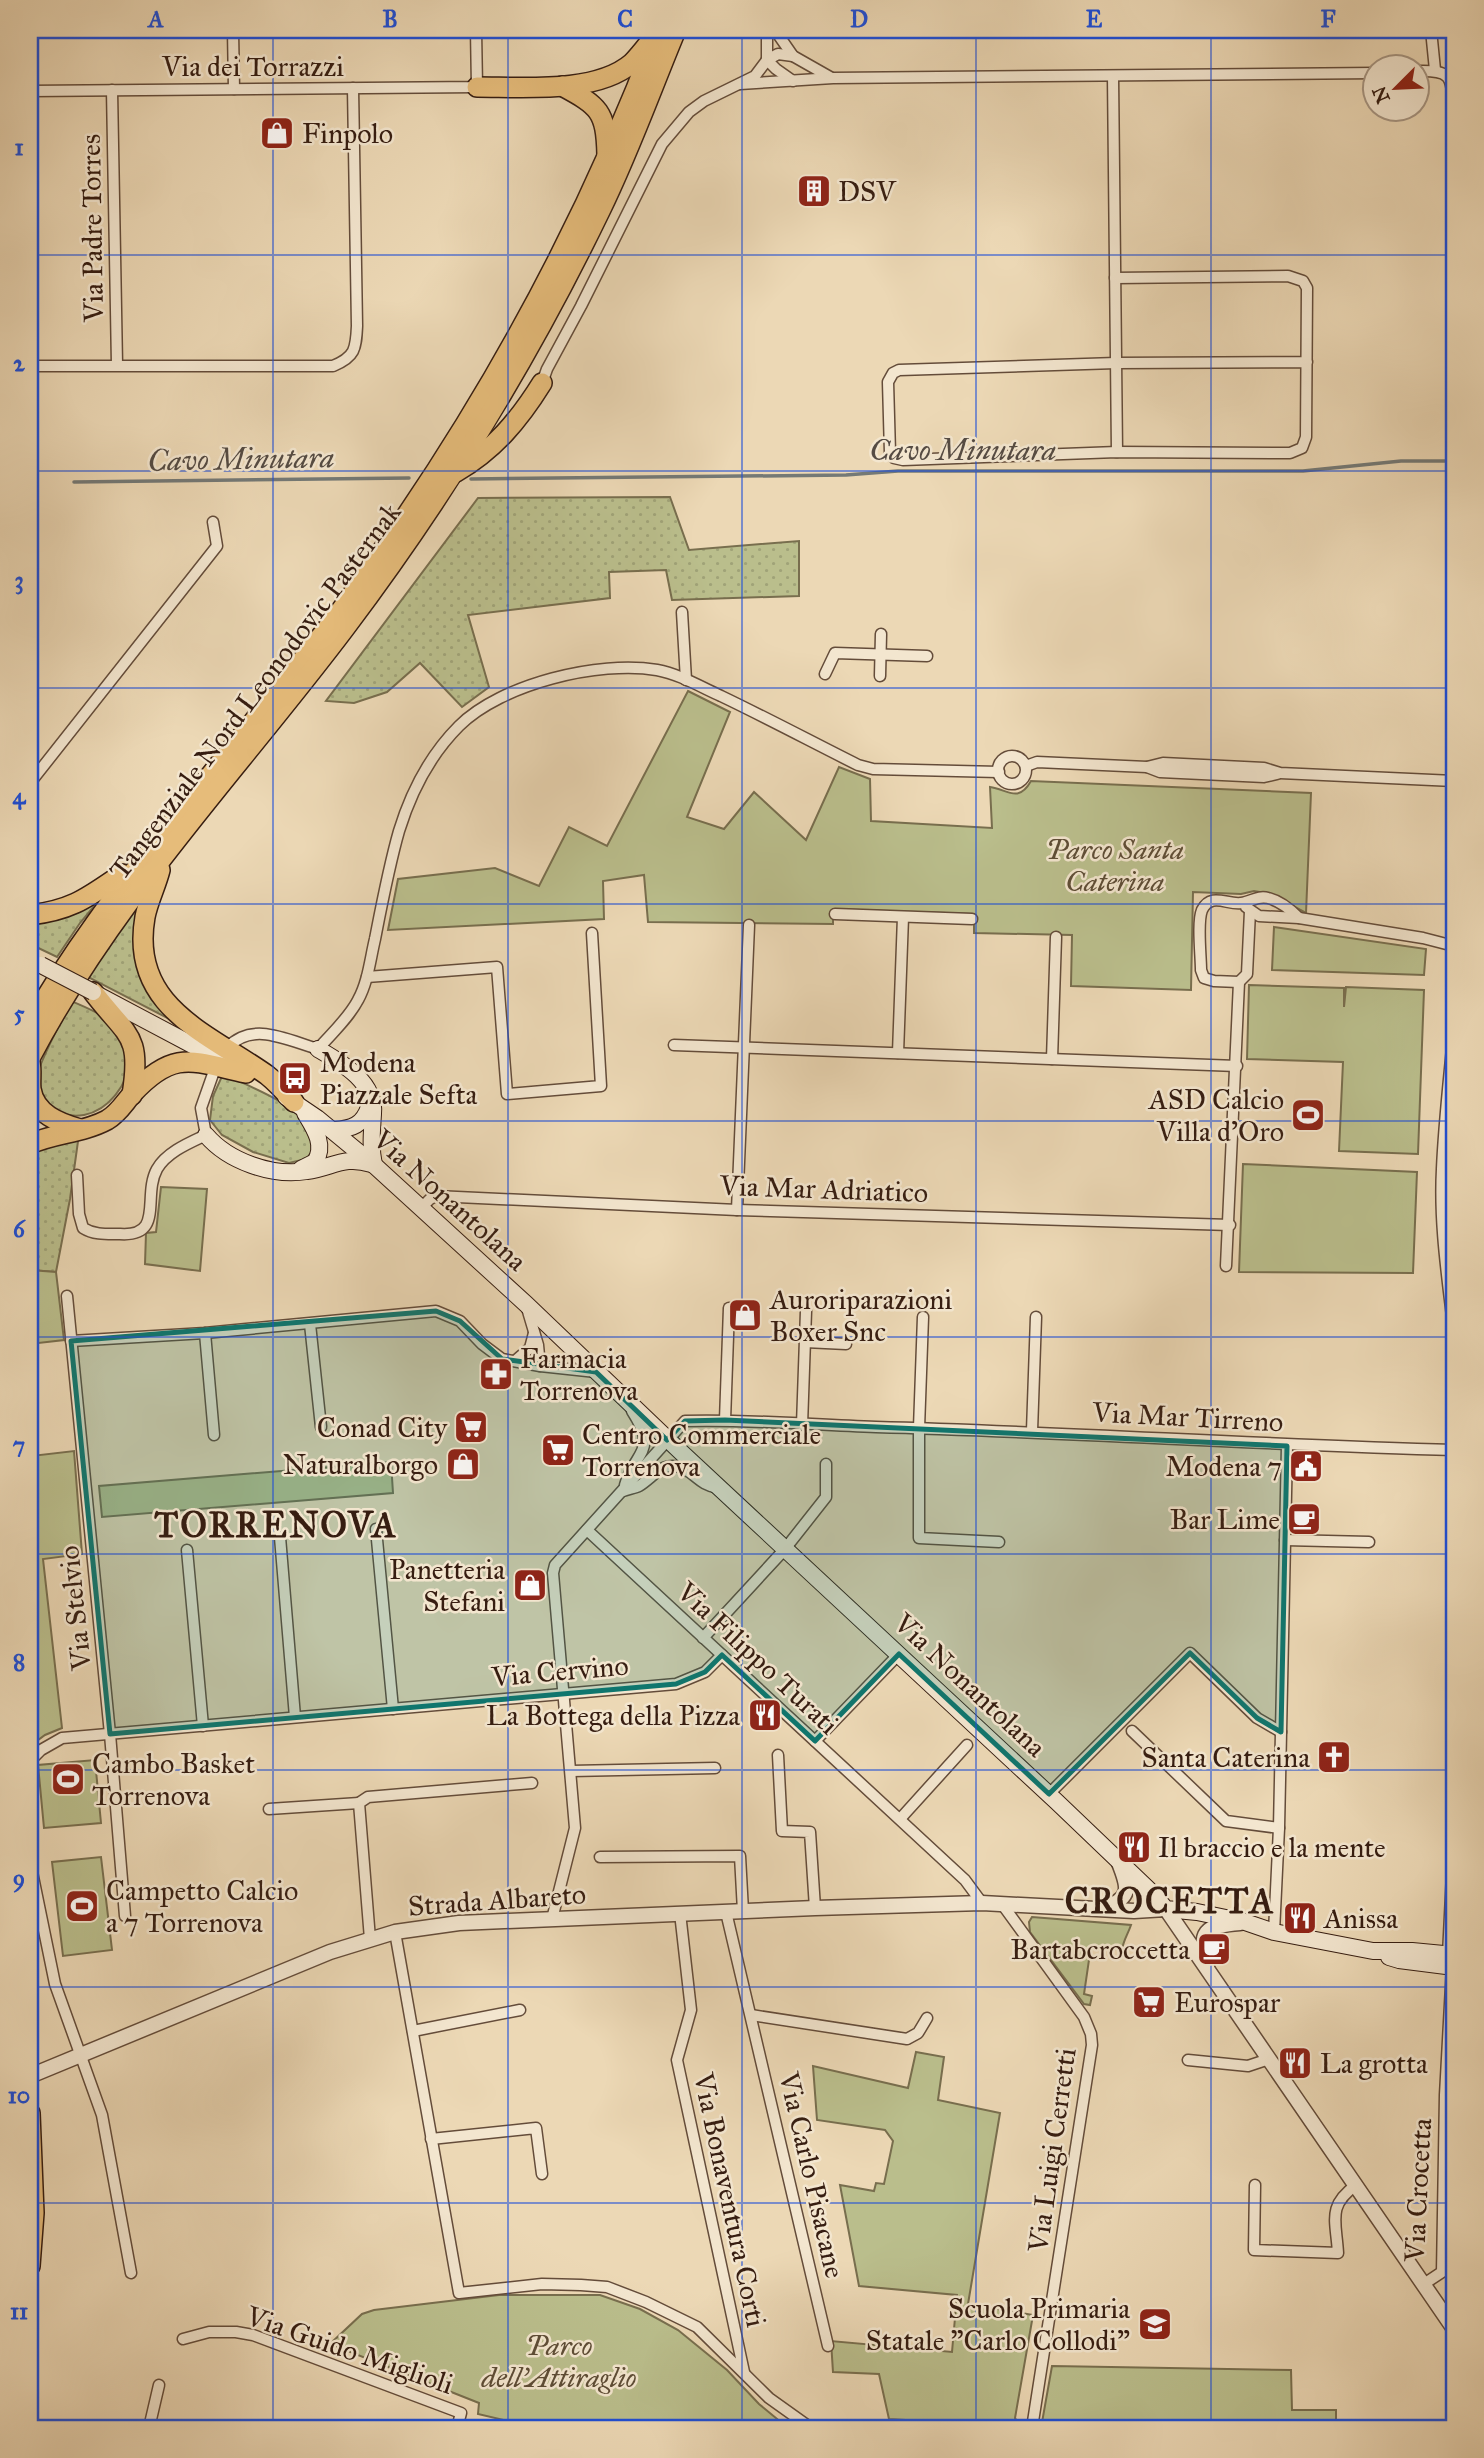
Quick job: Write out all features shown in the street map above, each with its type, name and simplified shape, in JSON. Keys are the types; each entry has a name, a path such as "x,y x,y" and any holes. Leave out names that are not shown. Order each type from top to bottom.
{"highway":[{"path":"477,87 562,86 601,80 631,63 664,31"},
{"name":"Tangenziale Nord Leonodovic Pasternak","path":"30,1025 81,941 331,624 457,439 548,282 664,31"},
{"name":"Tangenziale Nord Leonodovic Pasternak","path":"30,1060 53,1014 80,971 164,857 345,628 452,474 515,372 602,208 664,31"},
{"path":"562,86 588,99 599,112 605,127 607,159"},
{"path":"452,474 477,460 504,436 524,412 542,383"},
{"path":"164,857 146,915 144,935 146,958 152,979 163,1000 205,1037 270,1077 297,1104"},
{"path":"30,915 65,908 89,898 143,860"},
{"path":"93,992 121,1023 133,1045 136,1067 132,1095"},
{"path":"30,1060 30,1086 33,1098 41,1110 53,1119 81,1129"},
{"path":"30,1144 95,1126 117,1114 132,1095 157,1072 182,1062 205,1062 246,1073"},
{"path":"30,2112 34,2213 30,2266"}],"main road":[{"name":"Via Nonantolana","path":"34,963 246,1073 334,1130 526,1304 667,1440 1049,1794 1166,1909"},
{"path":"206,1135 223,1152 268,1169 304,1172 350,1160 373,1164 370,1094 345,1066 318,1049"},
{"path":"334,1130 354,1128 360,1123 369,1111 370,1094"},
{"path":"295,1172 315,1162 319,1151 315,1130 297,1104"},
{"path":"1166,1909 1245,1922 1274,1932 1373,1951 1412,1951 1452,1966"}],"street":[{"path":"233,30 234,89"},
{"path":"476,30 477,87"},
{"path":"767,30 767,60 793,81"},
{"path":"775,30 793,56"},
{"path":"1431,30 1435,70"},
{"path":"542,383 662,144 689,112 755,76 767,60 778,54 793,56 833,78"},
{"path":"1432,70 1443,72 1450,81 1454,111"},
{"path":"740,84 833,78 1362,73"},
{"path":"1113,76 1117,452"},
{"name":"Via dei Torrazzi","path":"30,91 477,87"},
{"path":"30,366 332,366 347,360 356,347 353,88"},
{"name":"Via Padre Torres","path":"112,90 117,365"},
{"path":"1115,278 1296,277 1303,281 1307,288 1307,362 1306,437 1304,444 1297,451 1117,452 899,460 890,453 887,390 889,377 899,370 1116,363 1307,362"},
{"path":"30,783 217,546 213,522"},
{"path":"682,612 686,680"},
{"path":"880,676 881,634"},
{"path":"825,674 835,653 927,656"},
{"path":"228,1047 243,1034 257,1032 318,1049 354,1007 367,977 389,873 410,797 430,762 459,725 501,697 551,677 594,670 658,670 686,680 858,765 873,769 999,772"},
{"path":"1009,756 1020,758 1026,766 1025,776 1017,783 1006,783 999,772 1000,762 1009,756"},
{"path":"1026,766 1037,762 1147,767 1160,772 1264,777 1280,773 1454,782"},
{"path":"1226,1266 1230,1225 1239,982 1247,974 1246,907 1255,898 1266,897 1292,910 1299,919"},
{"path":"1239,982 1214,981 1205,978 1200,970 1201,912 1207,903 1215,900 1246,907 1267,917 1299,919 1423,938 1454,946"},
{"path":"835,914 972,919"},
{"path":"898,1053 903,916"},
{"path":"737,1210 749,925"},
{"path":"367,977 497,967 507,1094 601,1086 592,933"},
{"path":"1052,1059 1056,937"},
{"path":"1454,1026 1441,1170 1441,1202 1454,1334"},
{"path":"674,1045 1237,1066"},
{"path":"77,1175 79,1214 83,1228 91,1233 131,1235 142,1231 148,1225 152,1186 161,1164 187,1144 206,1135 201,1120 201,1108 213,1074"},
{"name":"Via Mar Adriatico","path":"421,1208 436,1196 737,1210 1230,1225"},
{"name":"Via Stelvio","path":"67,1296 125,1916"},
{"path":"526,1304 538,1345 540,1366"},
{"path":"725,1420 729,1308"},
{"path":"71,1341 205,1333 436,1311 460,1321 492,1353 502,1359 596,1372"},
{"path":"802,1424 806,1311"},
{"path":"923,1317 919,1538 999,1542"},
{"path":"1032,1431 1036,1317"},
{"path":"310,1324 321,1427"},
{"path":"205,1333 214,1435"},
{"path":"515,1361 530,1349 534,1333"},
{"path":"805,1342 846,1344"},
{"path":"552,1919 575,1828 553,1573 555,1565 623,1491 628,1475 640,1458 644,1445 641,1428 623,1397"},
{"name":"Via Mar Tirreno","path":"623,1491 685,1421 725,1420 1032,1431 1287,1446 1454,1450"},
{"path":"1274,1932 1279,1828 1287,1446"},
{"path":"703,1638 785,1549 827,1497 826,1464"},
{"path":"623,1491 638,1486 659,1469 670,1466 686,1469 704,1485 720,1489"},
{"path":"376,1529 393,1709"},
{"name":"Via Filippo Turati","path":"587,1530 965,1880 982,1903"},
{"path":"280,1537 295,1717"},
{"path":"1285,1540 1369,1542"},
{"path":"187,1550 203,1726"},
{"path":"1049,1794 1190,1653 1258,1718 1281,1732"},
{"path":"815,1741 899,1654"},
{"name":"Via Cervino","path":"30,1761 41,1750 62,1738 676,1684 705,1672 722,1655"},
{"path":"1132,1731 1226,1821 1279,1828"},
{"path":"900,1819 967,1745"},
{"path":"778,1755 782,1831 810,1832 815,1908"},
{"path":"571,1770 715,1768"},
{"path":"269,1809 359,1803 368,1797 532,1783"},
{"path":"359,1803 370,1939"},
{"name":"Via Crocetta","path":"1424,2284 1442,2272 1450,2095 1454,1833"},
{"name":"Strada Albareto","path":"600,1857 740,1856 743,1911"},
{"path":"1102,1909 1119,1903 1126,1894 1127,1883 1119,1861"},
{"path":"30,1862 55,1984 102,2115 131,2273"},
{"name":"Strada Albareto","path":"30,2076 330,1952 395,1932 458,1923 982,1903 1166,1909"},
{"name":"Via Luigi Cerretti","path":"1002,1904 1084,2017 1092,2045 1032,2428"},
{"name":"Via Nonantolana","path":"1166,1909 1454,2329"},
{"name":"Via Carlo Pisacane","path":"726,1912 828,2346"},
{"name":"Via Bonaventura Corti","path":"680,1913 691,2010 677,2060 744,2372"},
{"path":"1208,1970 1202,1941 1206,1932 1223,1924 1245,1922"},
{"path":"395,1932 458,2293 542,2284 607,2287 646,2302 697,2327 769,2398 811,2428"},
{"path":"413,2031 520,2010"},
{"path":"751,2015 907,2039 923,2028 927,2018"},
{"path":"1188,2060 1248,2066 1269,2059"},
{"path":"431,2139 536,2127 542,2174"},
{"path":"1255,2185 1254,2250 1338,2253 1335,2207 1340,2197 1356,2185"},
{"path":"1442,2272 1454,2273"},
{"name":"Via Guido Miglioli","path":"183,2339 209,2332 253,2335 461,2413 457,2428"},
{"path":"149,2428 159,2385"}],"highlighted area":[{"path":"436,1311 460,1321 502,1359 596,1372 667,1440 685,1421 725,1420 1287,1446 1281,1732 1257,1718 1190,1653 1049,1794 899,1654 815,1741 722,1655 705,1672 676,1684 110,1734 71,1341"}],"green space":[{"path":"670,497 689,550 799,541 799,596 672,600 666,570 609,572 610,598 468,615 489,687 462,707 420,663 387,692 354,703 326,701 478,498"},
{"name":"Parco Santa Caterina","path":"688,691 730,712 687,817 724,829 754,792 806,840 839,767 870,779 871,821 992,828 990,787 1017,794 1031,781 1311,793 1306,913 1271,894 1254,891 1241,894 1193,892 1191,990 1071,986 1072,935 974,933 974,914 833,909 833,924 648,922 644,875 603,881 604,919 388,930 398,879 495,868 539,886 569,827 607,846"},
{"path":"110,887 80,923 57,957 30,944 30,916"},
{"path":"144,890 141,962 183,1026 84,975"},
{"path":"1274,927 1426,949 1424,975 1272,970"},
{"path":"1249,985 1344,988 1344,1007 1346,987 1424,990 1418,1154 1339,1151 1343,1062 1247,1059"},
{"path":"71,1001 114,1024 126,1041 129,1060 125,1078 115,1095 101,1108 84,1115 66,1114 47,1104 36,1083 41,1064"},
{"path":"223,1074 273,1097 306,1122 313,1134 315,1149 306,1159 289,1163 253,1152 222,1135 210,1120 213,1096"},
{"path":"79,1134 56,1272 30,1270 30,1151"},
{"path":"1243,1164 1417,1172 1413,1273 1239,1272"},
{"path":"161,1187 207,1189 200,1271 145,1264 146,1233 156,1232"},
{"path":"30,1270 56,1272 64,1340 30,1344"},
{"path":"30,1442 32,1456 74,1451 82,1554 43,1559 62,1728 45,1735 30,1746"},
{"path":"391,1462 393,1493 102,1517 99,1486"},
{"path":"95,1760 101,1823 44,1828 38,1765"},
{"name":"Campetto Calcio a 7 Torrenova","path":"101,1857 112,1950 63,1956 52,1862"},
{"path":"1032,1917 1131,1925 1122,1950 1091,1946 1084,1994 1092,1996 1090,2005 1084,2004 1030,1932 1029,1922"},
{"path":"916,2052 944,2057 938,2100 1000,2113 968,2304 1033,2315 1015,2418 1021,2428 942,2428 939,2422 889,2419 879,2374 833,2372 831,2341 952,2352 957,2295 859,2286 840,2185 874,2191 876,2183 884,2184 893,2141 885,2130 817,2120 813,2066 908,2088"},
{"name":"Parco dell'Attiraglio","path":"499,2295 600,2295 640,2309 678,2330 727,2370 759,2404 788,2428 538,2428 478,2414 479,2403 330,2344 362,2314 374,2310"},
{"path":"1052,2366 1291,2370 1292,2410 1336,2410 1336,2428 1041,2428"}],"waterway":[{"name":"Cavo Minutara","path":"471,479 846,475 898,471 1303,471 1401,461 1454,461"},
{"name":"Cavo Minutara","path":"74,482 409,478"}],"place":[{"name":"Finpolo","path":"277,133"},
{"name":"DSV","path":"814,191"},
{"name":"Modena Piazzale Sefta","path":"295,1078"},
{"name":"ASD Calcio Villa d'Oro","path":"1308,1115"},
{"name":"Auroriparazioni Boxer Snc","path":"745,1315"},
{"name":"Farmacia Torrenova","path":"496,1374"},
{"name":"Conad City","path":"471,1427"},
{"name":"Centro Commerciale Torrenova","path":"558,1450"},
{"name":"Naturalborgo","path":"463,1464"},
{"name":"Modena 7","path":"1306,1466"},
{"name":"Bar Lime","path":"1304,1519"},
{"name":"Panetteria Stefani","path":"530,1585"},
{"name":"La Bottega della Pizza","path":"765,1715"},
{"name":"Santa Caterina","path":"1334,1757"},
{"name":"Cambo Basket Torrenova","path":"68,1779"},
{"name":"Il braccio e la mente","path":"1134,1847"},
{"name":"Campetto Calcio a 7 Torrenova","path":"82,1906"},
{"name":"Anissa","path":"1300,1918"},
{"name":"Bartabcroccetta","path":"1214,1949"},
{"name":"Eurospar","path":"1149,2002"},
{"name":"La grotta","path":"1295,2063"},
{"name":"Scuola Primaria Statale \"Carlo Collodi\"","path":"1155,2324"}],"district":[{"name":"TORRENOVA","path":"276,1525"},
{"name":"CROCETTA","path":"1170,1901"}]}
